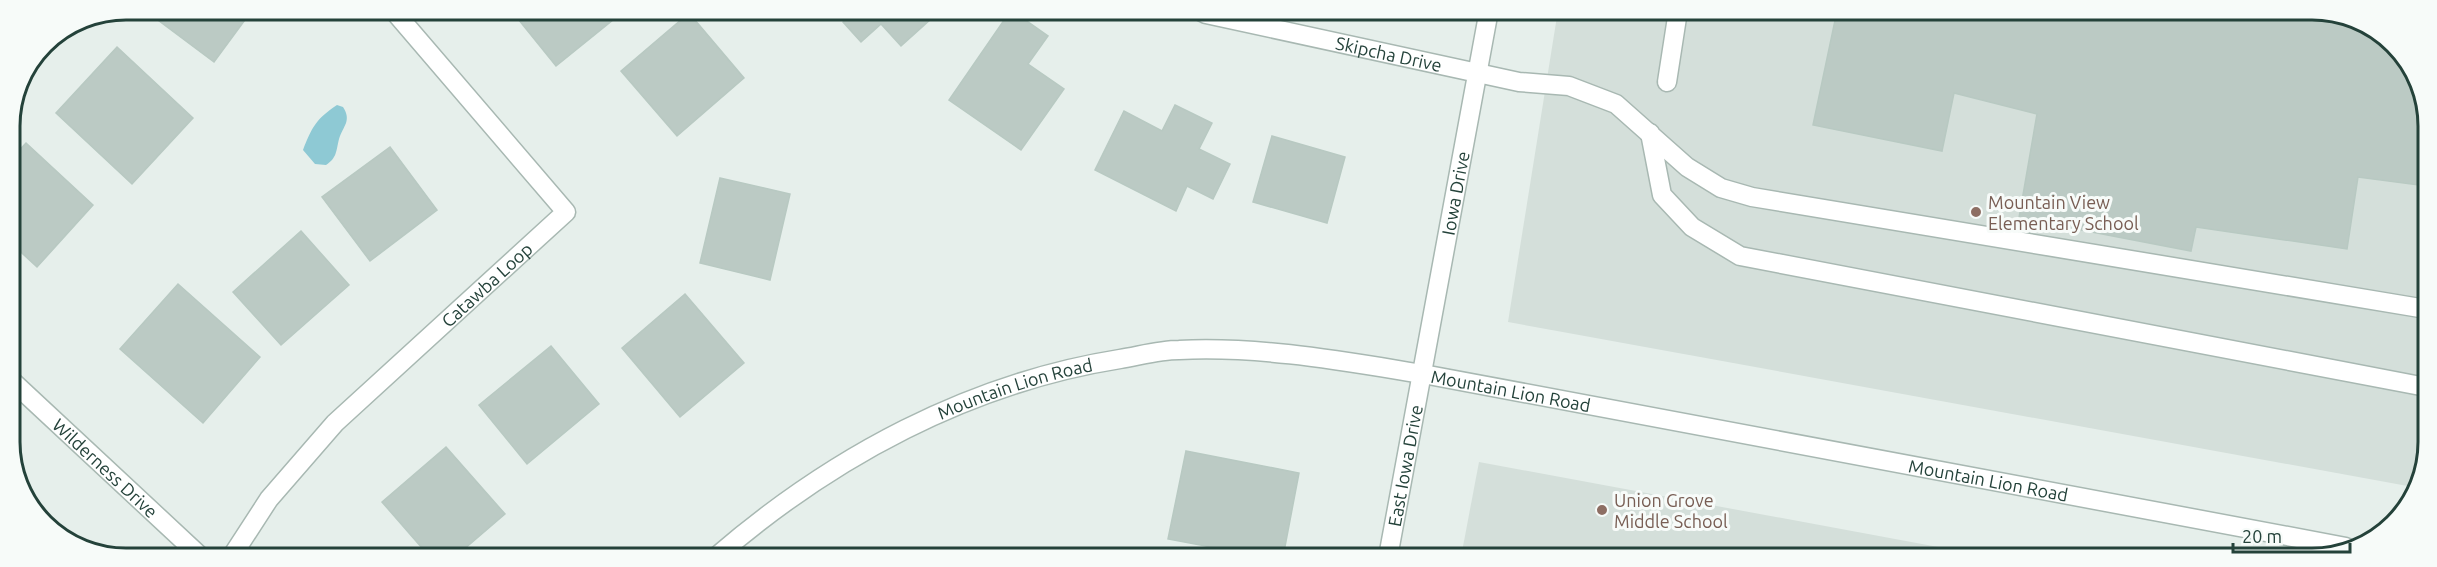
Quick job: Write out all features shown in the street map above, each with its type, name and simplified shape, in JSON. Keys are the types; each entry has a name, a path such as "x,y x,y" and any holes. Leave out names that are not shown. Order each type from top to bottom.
{"street":[{"name":"Catawba Loop","path":"237,548 269,499 335,423 566,212 401,20"},
{"name":"Skipcha Drive","path":"1234,20 1519,82 1569,86 1616,104 1696,172 1721,188 1752,197 2418,308"},
{"name":"Iowa Drive","path":"1423,374 1487,20"},
{"path":"1666,82 1676,20"},
{"path":"1650,133 1662,195 1692,226 1740,256 2418,385"},
{"name":"Mountain Lion Road","path":"727,548 817,479 882,441 945,409 1019,382 1092,363 1178,350 1288,353 1423,374 2334,545"},
{"name":"East Iowa Drive","path":"1390,547 1423,374"},
{"name":"Wilderness Drive","path":"20,388 191,548"}],"shaded area":[{"name":"Mountain View Elementary School","path":"1556,20 2326,20 2365,34 2387,50 2400,66 2412,91 2418,125 2418,442 2412,476 2407,486 1508,322"},
{"name":"Union Grove Middle School","path":"1479,462 1939,547 1463,547"}],"water":[{"path":"337,105 343,107 347,120 336,154 326,165 315,164 303,150 316,124"}],"building":[{"path":"158,20 245,20 214,62"},
{"path":"519,20 613,20 556,66"},
{"path":"681,20 695,20 744,78 677,136 621,71"},
{"path":"845,20 930,20 901,46 881,24 861,42 843,22"},
{"path":"1004,20 1025,20 1048,36 1028,64 1064,89 1021,150 949,100"},
{"path":"1835,20 2326,20 2352,28 2376,41 2387,50 2407,78 2412,91 2418,125 2418,185 2358,177 2347,249 2196,227 2191,251 2019,218 2037,114 1954,93 1942,151 1813,125"},
{"path":"117,47 193,118 132,184 56,113"},
{"path":"1175,105 1212,123 1199,149 1230,164 1213,199 1187,186 1176,211 1095,170 1124,111 1162,131"},
{"path":"1272,136 1345,157 1327,223 1253,202"},
{"path":"26,143 93,205 37,267 20,251 20,149"},
{"path":"390,147 437,210 370,261 322,197"},
{"path":"720,178 790,194 770,280 700,263"},
{"path":"301,231 349,285 281,345 233,292"},
{"path":"178,284 260,357 203,423 120,349"},
{"path":"685,294 744,363 680,417 622,348"},
{"path":"551,346 599,404 527,464 479,405"},
{"path":"446,447 505,514 466,548 422,548 382,502"},
{"path":"1186,451 1299,473 1285,547 1213,548 1168,539"}],"place":[{"name":"Mountain View Elementary School","path":"1976,212"},
{"name":"Union Grove Middle School","path":"1602,510"}]}
